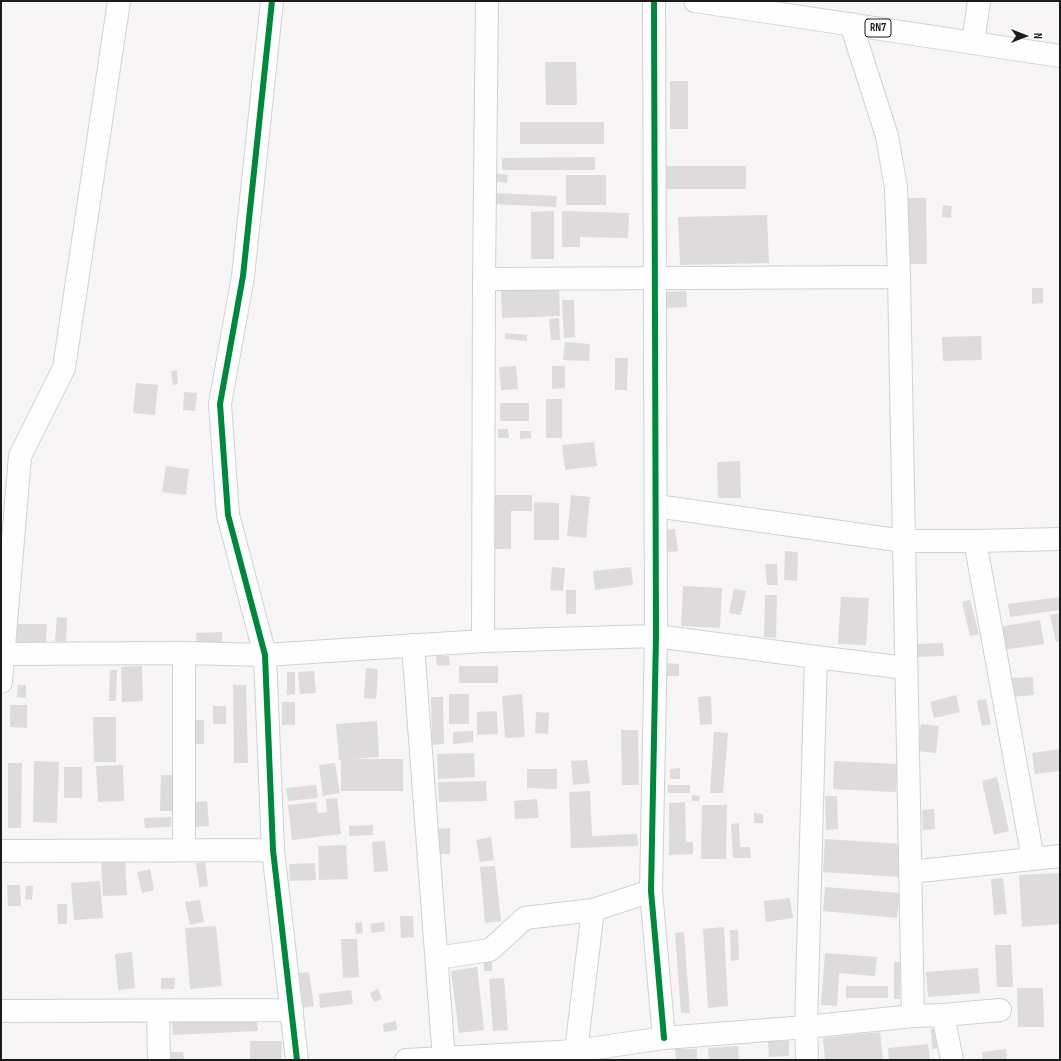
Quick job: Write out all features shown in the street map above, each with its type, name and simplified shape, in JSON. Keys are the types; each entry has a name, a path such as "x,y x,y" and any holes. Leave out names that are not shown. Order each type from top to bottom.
{"main road":[{"path":"1,682 20,456 64,368 119,1"},
{"path":"272,1 243,276 220,404 228,515 265,655 272,850 298,1060"},
{"path":"483,641 484,279 487,1"},
{"path":"654,1 656,636 650,891 664,1038"},
{"name":"RN7","path":"696,1 1060,56"},
{"path":"973,43 979,1"},
{"path":"851,24 887,136 896,188 913,1016"},
{"path":"484,279 899,277"},
{"path":"656,506 904,541 1060,539"},
{"path":"975,541 1033,859"},
{"path":"3,654 184,653 265,655 483,641 656,636 906,668"},
{"path":"413,645 444,1059"},
{"path":"184,653 184,849"},
{"path":"807,1060 806,1027 816,657"},
{"path":"1,851 184,849 272,850"},
{"path":"910,872 1060,856"},
{"path":"437,958 490,950 526,918 593,910 650,891"},
{"path":"577,1055 593,910"},
{"path":"1,1011 292,1010"},
{"path":"406,1060 577,1055 664,1038 806,1027 913,1016 1000,1010"},
{"path":"158,1011 159,1060"},
{"path":"943,1015 952,1060"}],"building":[{"path":"545,62 576,62 577,105 546,105"},
{"path":"670,81 688,81 688,129 670,129"},
{"path":"520,122 604,122 604,144 520,144"},
{"path":"595,157 595,170 502,170 502,158"},
{"path":"665,166 746,166 746,189 665,189"},
{"path":"493,173 508,175 507,183 492,181"},
{"path":"566,175 606,175 606,205 566,205"},
{"path":"494,193 557,196 556,207 494,204"},
{"path":"906,198 926,198 927,264 907,264"},
{"path":"943,205 952,206 951,218 942,217"},
{"path":"554,211 554,259 531,259 531,212"},
{"path":"562,211 629,213 628,238 580,237 580,247 562,247"},
{"path":"767,215 769,263 680,265 678,217"},
{"path":"559,286 560,316 502,318 501,288"},
{"path":"1032,288 1043,288 1043,303 1032,304"},
{"path":"686,291 687,307 663,308 662,292"},
{"path":"562,300 574,300 575,337 564,338"},
{"path":"559,318 560,340 551,340 549,319"},
{"path":"505,333 527,335 527,341 505,339"},
{"path":"981,336 982,360 943,361 942,337"},
{"path":"565,342 590,344 589,361 563,360"},
{"path":"615,358 628,358 627,390 615,390"},
{"path":"516,366 518,389 501,390 499,367"},
{"path":"552,366 565,366 565,388 552,389"},
{"path":"177,370 178,384 173,385 171,371"},
{"path":"136,383 158,385 155,415 133,413"},
{"path":"184,392 197,393 195,411 183,410"},
{"path":"546,399 562,399 562,438 546,438"},
{"path":"500,403 529,403 529,421 500,421"},
{"path":"498,429 508,429 509,438 498,438"},
{"path":"520,431 531,431 531,438 520,439"},
{"path":"594,442 597,466 565,470 562,445"},
{"path":"740,461 741,498 718,498 717,462"},
{"path":"166,466 189,469 186,495 162,492"},
{"path":"493,495 532,495 532,511 511,511 511,549 493,549"},
{"path":"571,495 590,497 586,538 567,536"},
{"path":"534,502 559,503 559,540 534,540"},
{"path":"675,529 678,551 666,552 664,530"},
{"path":"785,551 798,552 797,581 784,580"},
{"path":"765,564 777,564 778,585 767,585"},
{"path":"552,567 565,568 563,591 550,590"},
{"path":"631,567 633,585 595,590 593,571"},
{"path":"683,586 722,588 720,628 681,626"},
{"path":"734,589 746,591 741,615 729,613"},
{"path":"566,590 576,590 576,614 566,614"},
{"path":"765,595 777,595 776,638 764,637"},
{"path":"841,597 869,598 866,645 838,644"},
{"path":"1060,597 1060,610 1010,617 1008,604"},
{"path":"970,600 979,634 970,636 962,602"},
{"path":"1060,613 1060,641 1056,642 1050,615"},
{"path":"57,617 67,618 66,642 55,641"},
{"path":"1040,620 1044,644 1002,650 999,627"},
{"path":"17,624 47,624 46,643 17,642"},
{"path":"222,632 222,643 197,644 196,633"},
{"path":"943,643 944,656 917,657 916,644"},
{"path":"436,656 449,656 450,665 437,666"},
{"path":"664,663 679,664 679,676 663,676"},
{"path":"142,666 143,701 122,702 121,667"},
{"path":"459,666 498,666 498,683 459,683"},
{"path":"366,668 378,669 376,699 364,698"},
{"path":"110,670 117,670 116,701 109,701"},
{"path":"314,671 316,693 300,694 298,672"},
{"path":"287,672 295,672 295,694 287,695"},
{"path":"1033,677 1034,695 1010,697 1009,678"},
{"path":"18,685 26,685 26,698 17,697"},
{"path":"233,685 246,685 248,763 234,763"},
{"path":"449,694 469,694 469,724 449,724"},
{"path":"522,694 525,737 505,738 502,696"},
{"path":"956,695 960,712 934,718 930,702"},
{"path":"711,696 712,724 700,725 698,697"},
{"path":"431,697 443,697 444,744 432,745"},
{"path":"986,699 991,724 982,726 977,701"},
{"path":"282,702 295,702 295,725 282,725"},
{"path":"10,705 27,705 27,728 10,727"},
{"path":"213,706 226,706 226,724 213,724"},
{"path":"497,711 498,734 477,735 477,712"},
{"path":"536,712 549,713 548,734 535,733"},
{"path":"93,717 116,717 116,762 94,762"},
{"path":"193,720 204,720 204,744 193,744"},
{"path":"377,721 379,757 353,759 403,759 403,791 341,791 341,760 339,760 336,724"},
{"path":"921,724 939,726 936,753 917,751"},
{"path":"621,730 638,730 639,785 622,785"},
{"path":"473,731 473,742 453,744 453,732"},
{"path":"714,732 728,733 723,793 710,793"},
{"path":"1060,749 1060,771 1035,774 1032,753"},
{"path":"474,753 475,777 438,779 437,754"},
{"path":"587,760 590,783 573,785 571,761"},
{"path":"34,761 59,762 57,823 33,822"},
{"path":"834,761 897,764 896,792 833,789"},
{"path":"8,763 22,763 21,828 8,828"},
{"path":"335,763 340,793 323,796 319,765"},
{"path":"123,765 124,801 98,802 96,766"},
{"path":"64,767 82,767 82,798 64,798"},
{"path":"680,768 680,779 670,779 670,769"},
{"path":"527,769 557,769 557,789 527,788"},
{"path":"161,775 173,775 173,811 160,811"},
{"path":"997,777 1009,831 994,835 982,781"},
{"path":"486,781 487,801 439,802 438,782"},
{"path":"316,785 318,798 288,801 286,788"},
{"path":"668,785 690,785 690,793 668,793"},
{"path":"590,791 592,836 637,834 638,846 571,848 569,792"},
{"path":"692,795 700,796 699,801 692,801"},
{"path":"825,796 837,796 838,829 826,830"},
{"path":"337,798 341,834 292,840 288,805 316,802 318,813 327,812 326,799"},
{"path":"537,799 539,818 515,819 514,801"},
{"path":"207,801 209,826 196,827 194,802"},
{"path":"685,802 686,842 693,842 693,854 669,855 669,803"},
{"path":"702,805 727,805 726,859 701,859"},
{"path":"934,809 935,829 923,830 922,810"},
{"path":"754,813 763,814 763,823 754,823"},
{"path":"171,817 171,827 145,828 144,818"},
{"path":"739,823 740,847 750,847 751,858 733,858 731,824"},
{"path":"373,825 373,835 349,836 349,826"},
{"path":"450,828 450,854 436,854 436,829"},
{"path":"491,837 494,860 480,862 476,840"},
{"path":"825,839 902,844 899,877 823,872"},
{"path":"385,841 388,871 374,872 372,842"},
{"path":"346,845 348,879 319,880 318,846"},
{"path":"125,857 127,895 103,896 101,859"},
{"path":"205,862 208,886 199,887 196,863"},
{"path":"315,863 316,880 290,881 289,864"},
{"path":"495,866 501,921 485,923 480,867"},
{"path":"150,869 154,890 142,893 137,872"},
{"path":"1060,873 1060,924 1022,927 1019,875"},
{"path":"1003,878 1007,914 994,915 991,879"},
{"path":"100,881 103,918 74,920 71,883"},
{"path":"7,885 20,885 21,906 8,906"},
{"path":"26,886 33,886 32,900 25,899"},
{"path":"825,887 900,893 897,918 823,911"},
{"path":"790,898 793,918 766,922 764,901"},
{"path":"200,900 204,922 190,925 185,902"},
{"path":"57,904 67,904 67,924 58,924"},
{"path":"400,916 413,916 414,937 401,938"},
{"path":"362,922 363,933 356,934 355,923"},
{"path":"384,922 385,931 372,933 370,924"},
{"path":"216,926 222,986 190,989 185,928"},
{"path":"724,927 728,1006 708,1008 703,929"},
{"path":"730,930 738,930 739,960 731,961"},
{"path":"684,932 690,1013 681,1013 675,933"},
{"path":"341,939 357,939 359,977 343,978"},
{"path":"995,945 1011,945 1013,987 997,987"},
{"path":"132,952 135,988 118,990 115,954"},
{"path":"825,953 877,957 875,976 839,973 837,1006 821,1005"},
{"path":"484,961 492,961 492,971 484,971"},
{"path":"894,962 900,962 900,999 894,999"},
{"path":"477,967 484,1030 459,1033 451,971"},
{"path":"978,968 980,993 928,997 926,972"},
{"path":"309,972 314,1006 303,1008 298,973"},
{"path":"161,978 175,978 174,989 161,989"},
{"path":"504,978 508,1030 493,1031 489,979"},
{"path":"846,986 888,986 888,998 846,998"},
{"path":"1017,988 1043,988 1044,1027 1018,1027"},
{"path":"378,989 382,999 374,1002 370,993"},
{"path":"351,990 353,1004 320,1008 319,994"},
{"path":"257,1019 258,1031 173,1035 172,1022"},
{"path":"396,1021 397,1030 384,1032 383,1024"},
{"path":"941,1028 942,1048 932,1049 931,1029"},
{"path":"880,1032 883,1060 825,1060 823,1038"},
{"path":"250,1041 282,1041 281,1060 250,1060"},
{"path":"768,1041 789,1041 789,1056 769,1057"},
{"path":"928,1044 930,1060 889,1060 888,1048"},
{"path":"738,1046 739,1060 709,1060 708,1048"},
{"path":"675,1049 697,1049 697,1060 676,1060"},
{"path":"1006,1049 1007,1060 983,1060 982,1052"},
{"path":"171,1052 183,1052 184,1060 171,1060"}],"cycle path":[{"path":"272,1 243,276 220,404 228,515 265,655 273,850 297,1060"},
{"path":"654,1 656,636 651,891 664,1038"}]}
